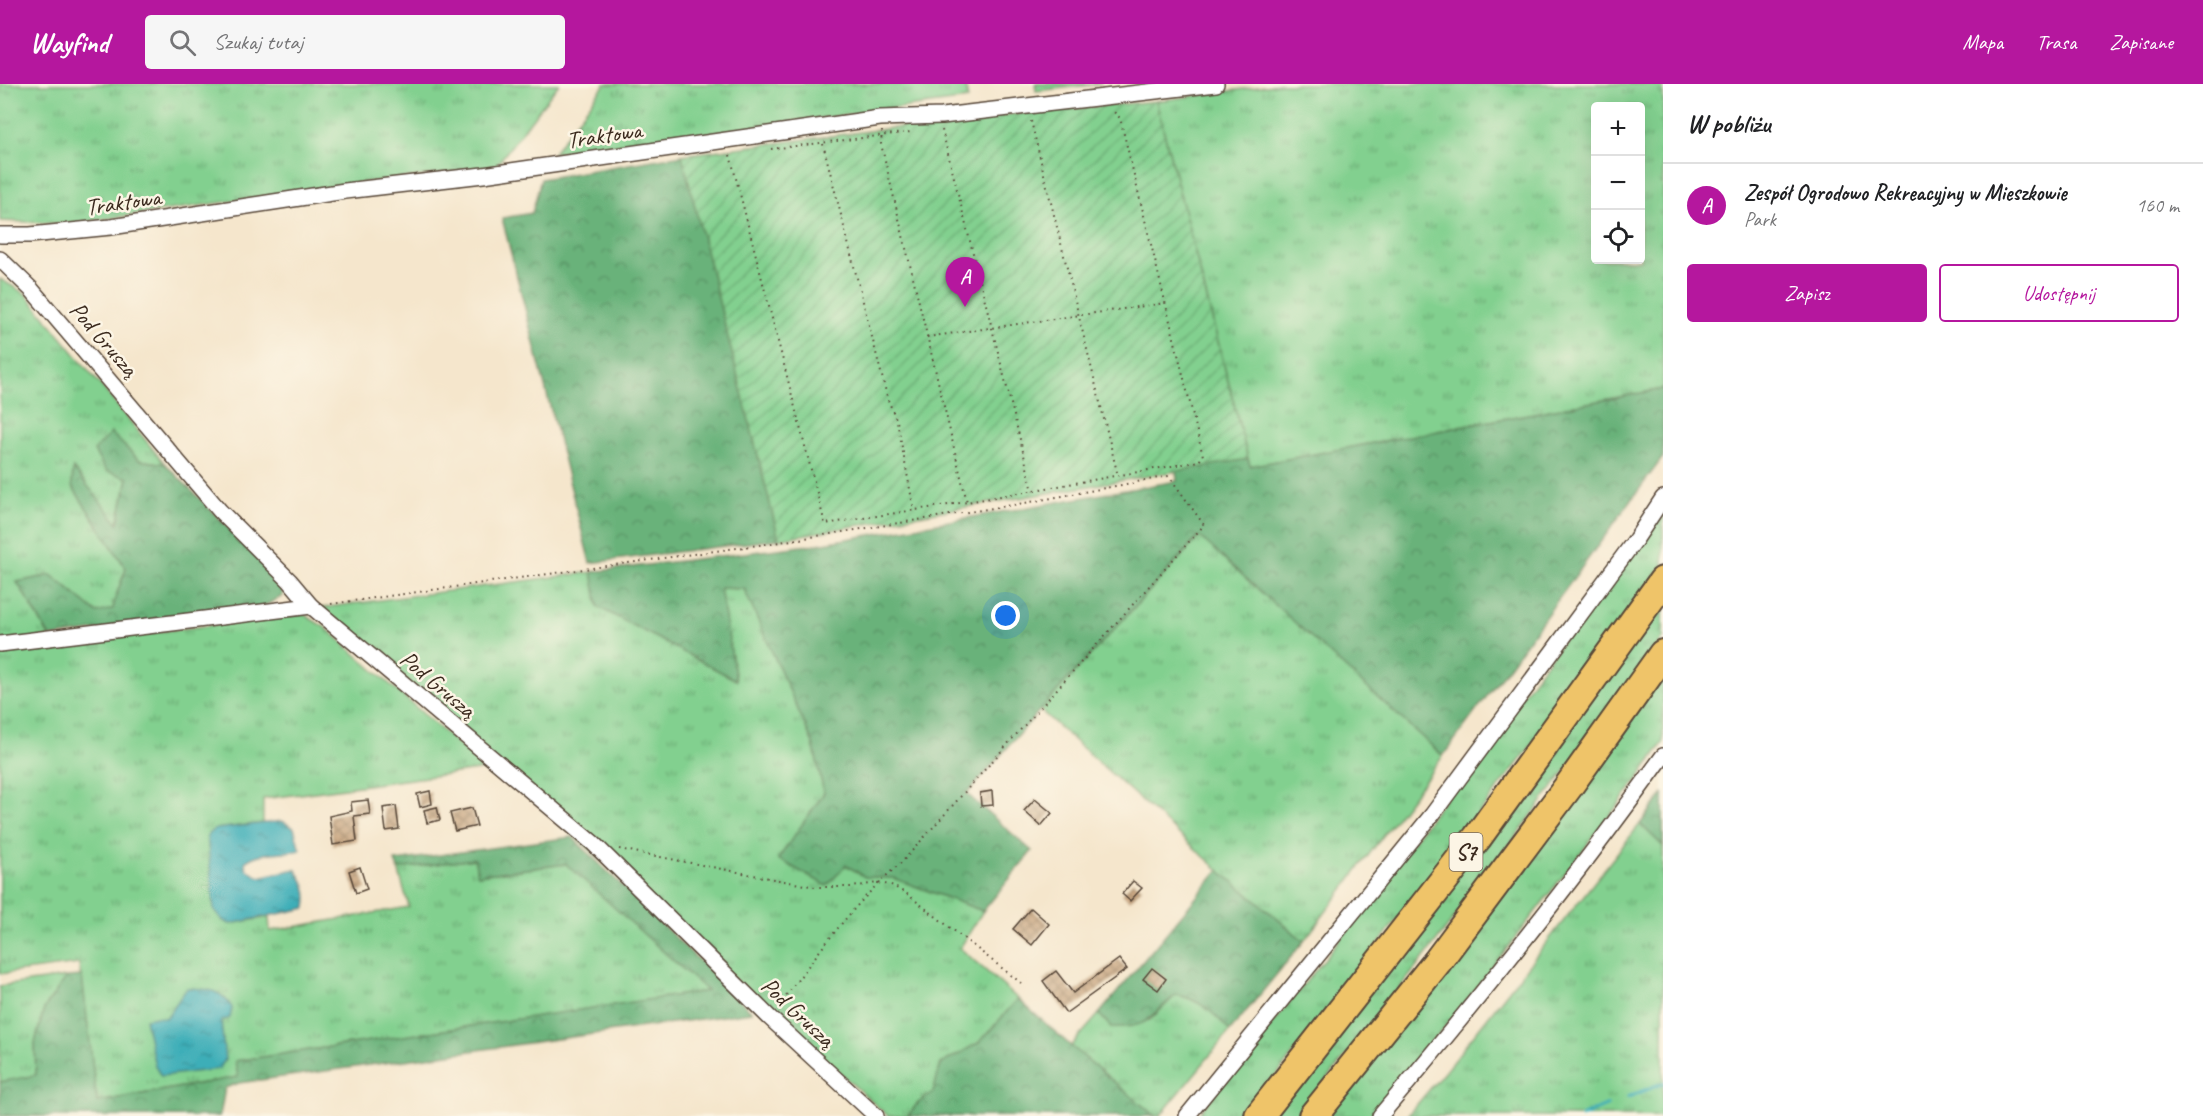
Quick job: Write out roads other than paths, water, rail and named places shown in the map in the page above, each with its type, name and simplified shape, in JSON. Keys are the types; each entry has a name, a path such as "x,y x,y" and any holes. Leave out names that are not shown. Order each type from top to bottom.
{"highway":[{"name":"S7","path":"1259,1116 1477,838 1663,581"},
{"name":"S7","path":"1313,1116 1437,962 1568,787 1663,654"}],"street":[{"name":"Traktowa","path":"0,235 30,235 111,227 345,191 483,175 880,118 942,116 1216,84"},
{"name":"Pod Gruszą","path":"0,259 32,290 220,511 290,581 311,606 593,843 770,1018 876,1116"},
{"path":"1187,1116 1432,815 1636,539 1663,498"},
{"path":"0,644 311,606"},
{"path":"1380,1116 1433,1054 1604,838 1663,756"}],"water":[{"path":"282,821 294,828 300,850 264,854 245,862 247,869 259,877 295,869 305,887 306,908 230,924 223,921 214,910 207,835 216,829"},
{"path":"187,988 213,991 223,997 232,1008 230,1018 221,1021 225,1060 219,1069 161,1076 155,1066 145,1019 166,1018"}],"waterway":[{"path":"1628,1097 1663,1083"},
{"path":"1582,1116 1607,1105"}],"place":[{"name":"Zespół Ogrodowo Rekreacyjny w Mieszkowie","path":"965,307"}]}
